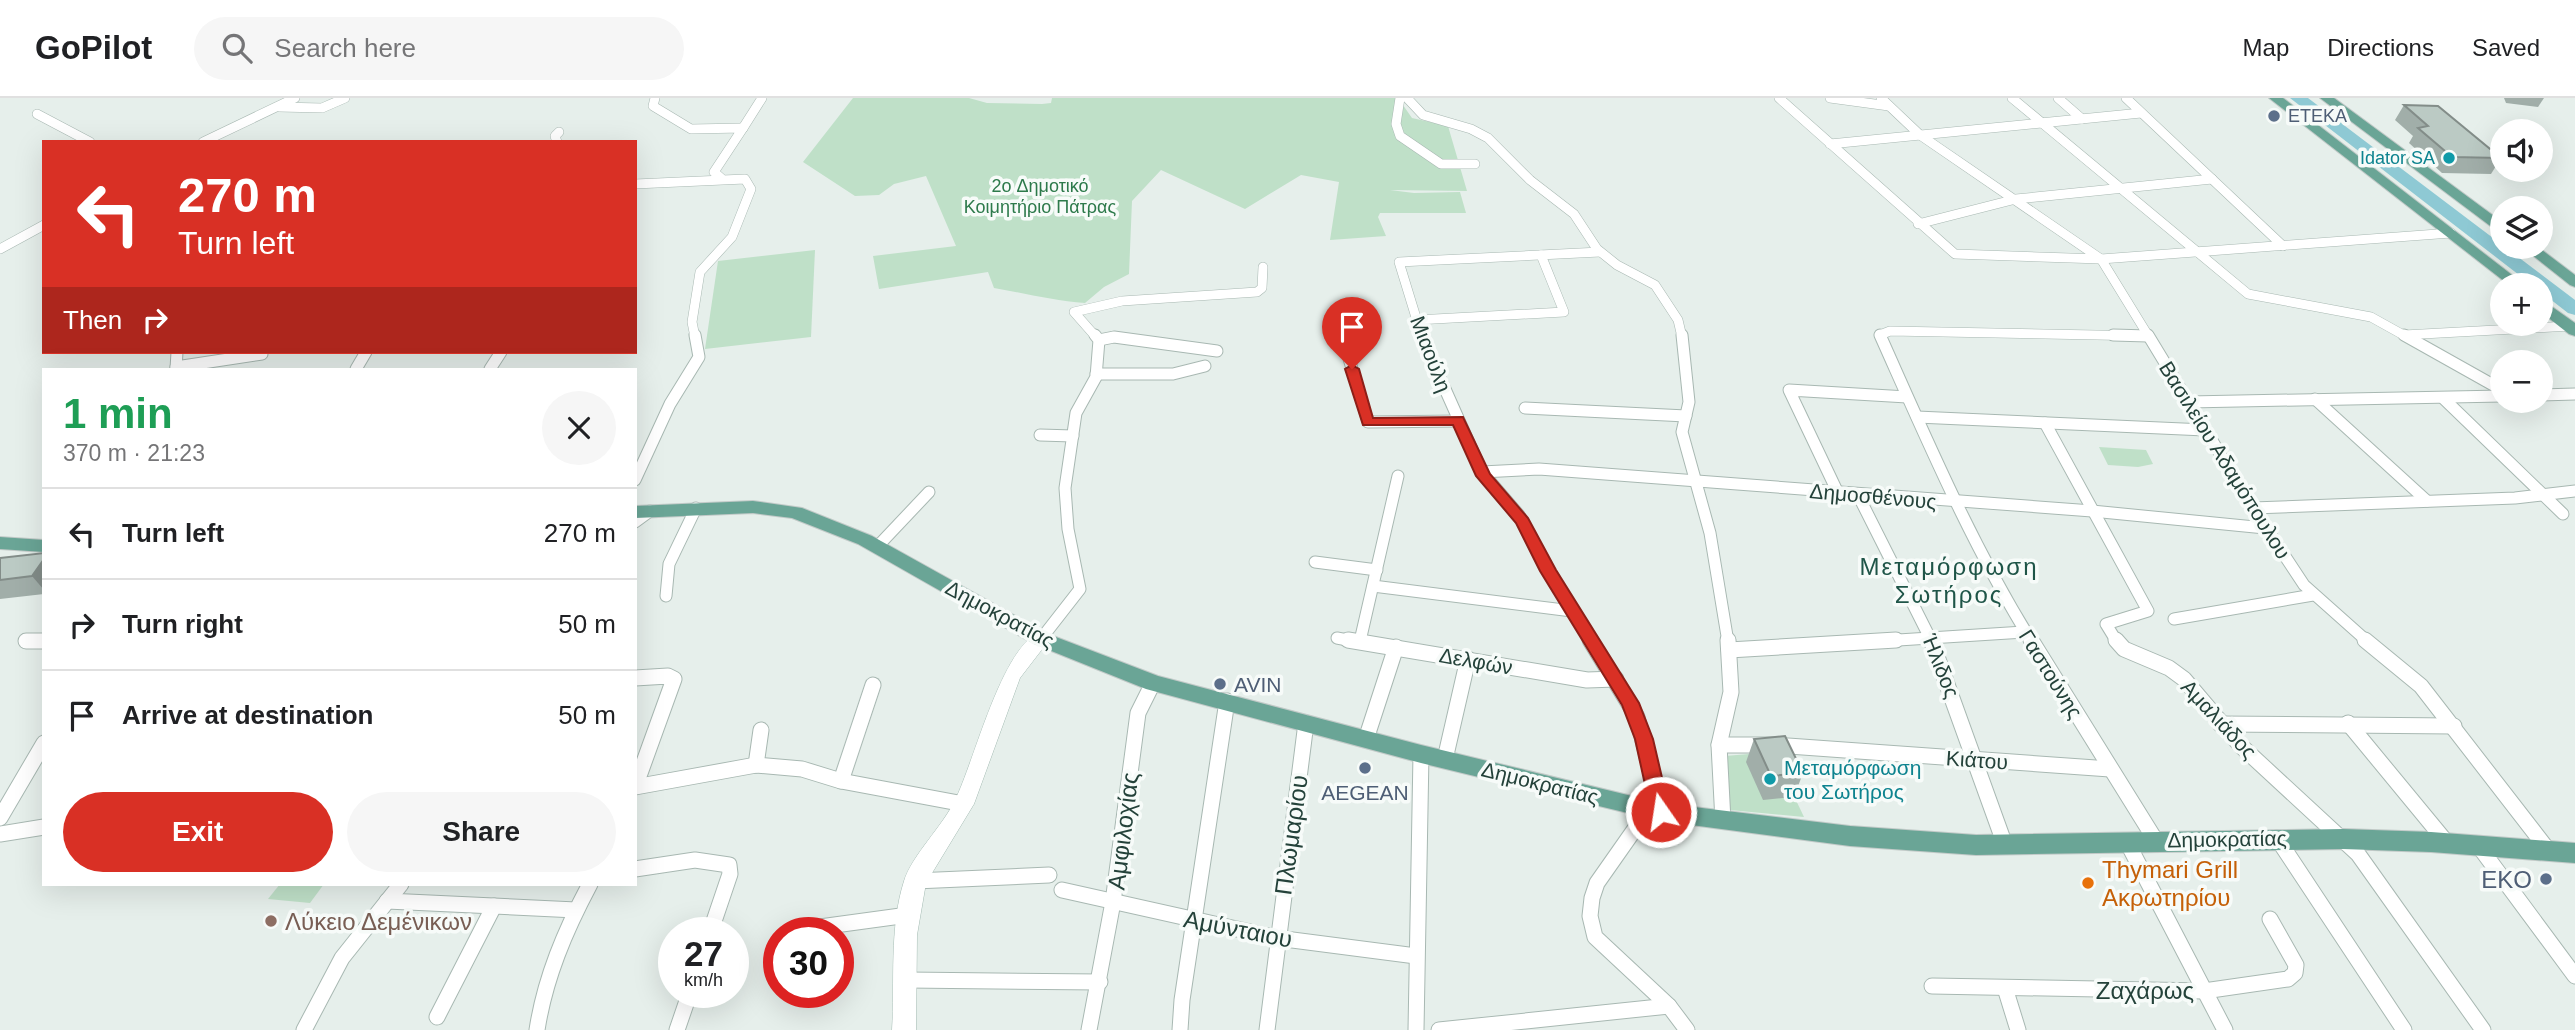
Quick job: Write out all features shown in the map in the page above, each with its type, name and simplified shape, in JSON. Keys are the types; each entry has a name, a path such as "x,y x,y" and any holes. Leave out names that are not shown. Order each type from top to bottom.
{"main road":[{"path":"2275,98 2503,273"},
{"path":"2326,98 2490,219"},
{"path":"2545,259 2575,282"},
{"path":"2553,313 2572,328"},
{"name":"Δημοκρατίας","path":"640,515 696,508 753,507 794,512 877,547 1041,639 1153,683 1421,754 1652,810 1850,836 2006,845 2277,838 2447,843 2575,853"},
{"path":"1,543 42,546"}],"street":[{"path":"207,140 295,98"},
{"path":"277,107 323,108 337,104 345,98"},
{"path":"655,98 653,106 691,129 743,128"},
{"path":"721,178 714,173 762,98"},
{"path":"1400,98 1397,132 1441,164 1475,164"},
{"path":"1407,98 1423,115 1488,138 1530,180 1574,214 1600,252 1655,285 1672,310 1682,334 1689,402 1682,432 1712,544 1729,650 1732,682 1718,745 1723,821"},
{"path":"1779,98 1955,254 2101,259 2451,233"},
{"path":"1830,98 1885,102"},
{"path":"2012,98 2250,296 2367,316 2490,383"},
{"path":"2058,98 2082,119"},
{"path":"2126,98 2284,246"},
{"name":"Βασιλείου Αδαμόπουλου","path":"1885,102 1920,135 2101,259 2265,528 2313,595 2415,679 2548,850"},
{"path":"1830,144 2141,113"},
{"path":"37,114 86,140"},
{"path":"556,140 555,136 559,132"},
{"path":"637,184 691,183 721,178 745,179 751,189 732,237 700,272 692,321 699,357 670,404 637,476"},
{"path":"1918,224 2016,199 2212,179"},
{"path":"0,249 42,226"},
{"path":"30,233 42,236"},
{"path":"1416,320 1564,312 1541,255 1600,252"},
{"name":"Μιαούλη","path":"1541,255 1399,262 1416,320 1482,472 1519,515 1572,611 1637,717 1652,810"},
{"path":"904,1030 908,915 915,881 964,804 1011,677 1024,656 1041,639 1080,589 1068,529 1065,488 1076,413 1096,374 1099,340 1074,312 1122,301 1257,292 1262,288 1263,267"},
{"path":"2404,335 2572,328"},
{"name":"Γαστούνης","path":"2148,336 1881,333 1954,502 2024,632 2156,841"},
{"path":"1099,340 1114,337 1217,351"},
{"path":"1344,342 1368,422 1458,421"},
{"path":"176,368 262,355"},
{"path":"1096,374 1172,374 1205,366"},
{"path":"1838,494 1789,390 1908,397"},
{"path":"2553,395 2575,394"},
{"path":"2189,402 2490,396"},
{"path":"2442,398 2563,514"},
{"path":"2315,399 2427,501"},
{"path":"1525,408 1686,416"},
{"path":"1917,417 2205,429"},
{"name":"Αμαλιάδος","path":"2045,423 2148,611 2106,624 2109,632 2132,654 2176,673 2240,746 2365,862 2483,1030"},
{"path":"1040,435 1073,436"},
{"name":"Δημοσθένους","path":"1482,472 1539,469 1838,494 2092,511 2265,528"},
{"path":"1360,641 1398,476"},
{"path":"877,547 929,492"},
{"path":"2253,508 2515,498 2575,492"},
{"name":"Ήλιδος","path":"1858,495 1930,637 2006,845"},
{"path":"666,596 669,564 696,508"},
{"path":"1315,562 1377,570"},
{"path":"1373,586 1572,611"},
{"path":"2174,619 2313,595"},
{"path":"1729,650 2024,632"},
{"name":"Δελφών","path":"1337,638 1587,680 1616,679"},
{"path":"26,641 42,640"},
{"path":"1366,739 1396,647"},
{"path":"1445,759 1468,659"},
{"path":"637,678 668,676 674,679 637,782"},
{"name":"Αμφιλοχίας","path":"1100,982 1138,713 1153,683"},
{"path":"841,781 873,685"},
{"path":"1180,1030 1182,1000 1196,922 1227,701"},
{"name":"Πλωμαρίου","path":"1267,1030 1306,723"},
{"path":"2348,723 2447,843"},
{"path":"2220,724 2454,726"},
{"path":"756,765 761,730"},
{"name":"Κιάτου","path":"1718,745 1774,745 2110,769"},
{"path":"0,818 42,746"},
{"path":"1416,1030 1421,754"},
{"path":"637,787 756,765 802,769 841,781 964,804"},
{"path":"1652,810 1605,867 1594,891 1591,924 1595,937 1669,1006 1687,1030"},
{"path":"0,834 42,827"},
{"path":"2277,838 2404,1030"},
{"path":"2127,842 2225,1030"},
{"path":"2478,845 2575,976"},
{"path":"637,869 706,860 719,860 729,865 730,874 715,917"},
{"path":"915,881 1049,875"},
{"path":"304,1030 342,958 399,886"},
{"path":"537,1030 540,1002 576,911 589,886"},
{"name":"Αμύνταιου","path":"1062,890 1196,922 1278,938 1416,956"},
{"path":"387,901 576,911"},
{"path":"437,1017 494,906"},
{"path":"854,922 908,915"},
{"name":"Ζαχάρως","path":"1932,986 2204,991 2288,979 2295,974 2296,965 2270,919"},
{"path":"907,981 1100,982 1094,1026"},
{"path":"2004,988 2018,1030"},
{"path":"1439,1030 1669,1006"},
{"path":"677,1030 685,1008"}],"green space":[{"name":"2o Δημοτικό Κοιμητήριο Πάτρας","path":"853,98 969,98 987,103 1042,104 1051,103 1052,98 1398,98 1412,118 1448,126 1467,191 1390,190 1414,193 1460,192 1466,213 1380,213 1378,217 1386,236 1330,240 1339,182 1301,175 1245,209 1161,170 1132,201 1129,274 1104,287 1085,303 994,288 988,272 879,289 873,256 956,246 926,176 894,184 879,195 855,196 803,162"},
{"path":"815,250 811,337 705,349 718,261"},
{"path":"2099,447 2146,450 2153,464 2138,467 2108,465"},
{"path":"1773,752 1804,817 1730,810 1725,756"},
{"path":"278,886 323,886 310,903 268,899"}],"building":[{"path":"2404,105 2438,106 2490,149 2490,158 2452,157 2418,128 2428,126"},
{"path":"42,553 42,562 32,576 0,580 0,558"},
{"path":"1785,736 1803,773 1771,776 1754,739"}],"waterway":[{"path":"2298,98 2575,309"}],"place":[{"name":"ΕΤΕΚΑ","path":"2274,116"},
{"name":"Idator SA","path":"2449,158"},
{"name":"AVIN","path":"1220,684"},
{"name":"AEGEAN","path":"1365,768"},
{"name":"Μεταμόρφωση του Σωτήρος","path":"1770,779"},
{"name":"EKO","path":"2546,879"},
{"name":"Thymari Grill Ακρωτηρίου","path":"2088,883"},
{"name":"Λύκειο Δεμένικων","path":"271,921"}],"district":[{"name":"Μεταμόρφωση Σωτήρος","path":"1949,580"}],"route":[{"path":"1352,369 1368,422 1458,421 1484,476 1523,521 1548,571 1630,703 1644,739 1661,812"}]}
